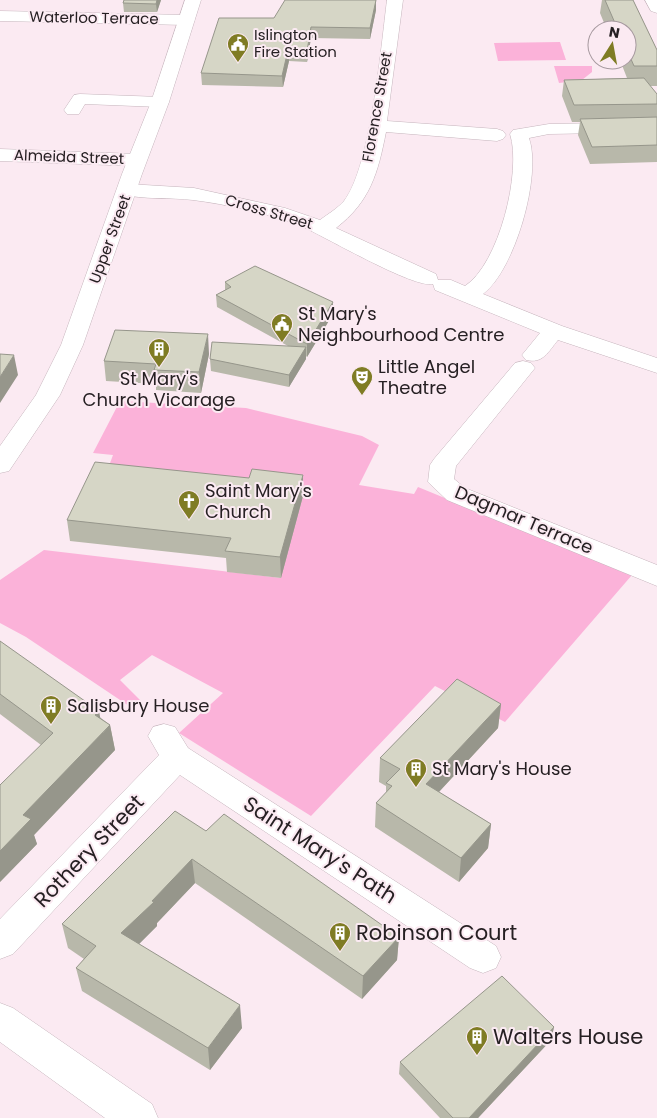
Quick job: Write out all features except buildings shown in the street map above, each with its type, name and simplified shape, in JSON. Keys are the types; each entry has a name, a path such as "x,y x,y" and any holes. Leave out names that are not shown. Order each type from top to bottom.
{"main road":[{"name":"Upper Street","path":"0,465 28,427 59,376 128,190 137,160 160,102 193,0"},
{"name":"Florence Street","path":"322,228 350,205 359,191 376,126 395,0"},
{"path":"653,0 657,8"},
{"name":"Waterloo Terrace","path":"0,16 187,20"},
{"path":"74,110 80,99 160,102"},
{"path":"376,126 497,135"},
{"path":"467,296 486,280 512,225 521,184 525,145 519,134 549,129 657,127"},
{"name":"Almeida Street","path":"0,155 137,160"},
{"name":"Cross Street","path":"128,190 161,191 218,198 272,210 322,228 376,256 554,332 657,366"},
{"name":"Dagmar Terrace","path":"554,332 443,465 441,482 456,494 657,576"},
{"name":"Rothery Street","path":"0,944 171,747"},
{"name":"Saint Mary's Path","path":"171,747 483,957"},
{"path":"0,1020 138,1118"}],"shaded area":[{"path":"560,42 566,60 498,61 494,43"},
{"path":"554,66 587,66 587,70 592,70 582,80 559,83"},
{"path":"120,401 246,408 362,436 379,445 359,485 414,494 418,487 632,575 505,722 435,686 311,816 179,733 223,693 152,655 120,680 142,702 129,706 26,637 0,623 0,580 44,550 281,578 106,474 113,455 93,453"}],"place":[{"name":"Islington Fire Station","path":"238,63"},
{"name":"St Mary's Neighbourhood Centre","path":"282,343"},
{"name":"St Mary's Church Vicarage","path":"159,368"},
{"name":"Little Angel Theatre","path":"362,396"},
{"name":"Saint Mary's Church","path":"189,520"},
{"name":"Salisbury House","path":"51,725"},
{"name":"St Mary's House","path":"416,788"},
{"name":"Robinson Court","path":"340,952"},
{"name":"Walters House","path":"477,1056"}]}
